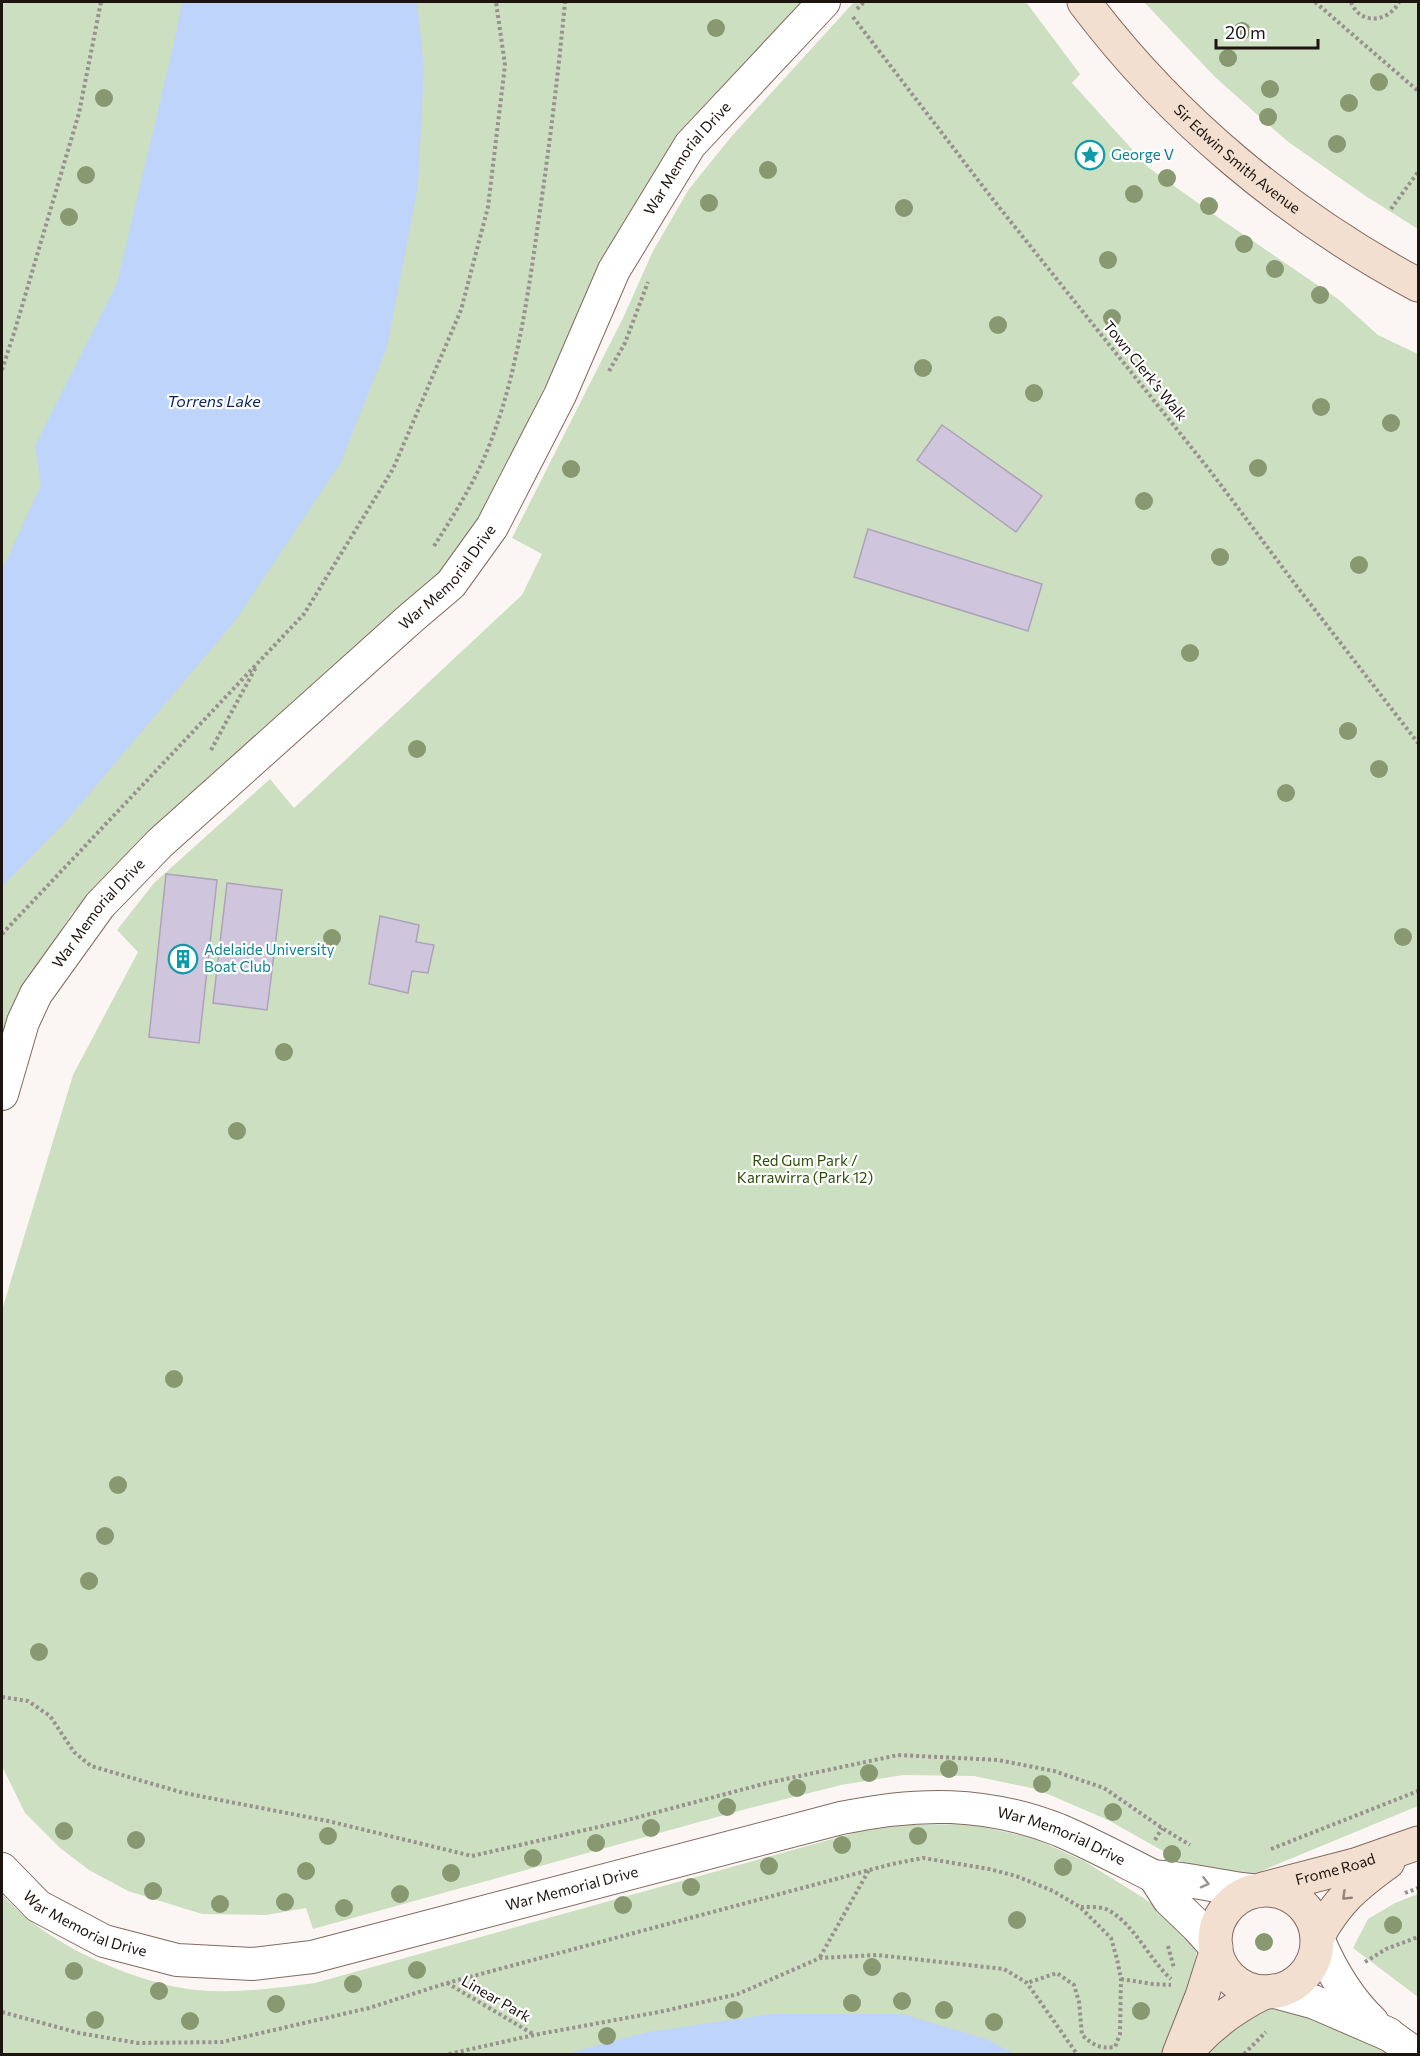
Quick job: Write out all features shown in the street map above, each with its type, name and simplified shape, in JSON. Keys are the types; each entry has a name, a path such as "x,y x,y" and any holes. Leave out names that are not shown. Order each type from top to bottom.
{"main road":[{"name":"Sir Edwin Smith Avenue","path":"1084,2 1108,34 1184,116 1266,188 1382,266 1419,285"},
{"name":"Frome Road","path":"1258,1890 1355,1865 1413,1845"},
{"name":"Frome Road","path":"1319,1939 1332,1912 1346,1895 1413,1845"},
{"path":"1179,2055 1216,1949 1217,1927 1222,1915 1235,1900 1258,1890 1287,1894 1302,1904 1311,1916 1319,1939 1313,1962 1300,1980 1284,1989 1269,1991 1254,1990 1234,1982 1221,1966 1216,1949"},
{"path":"1184,2055 1207,2030 1229,2012 1269,1991"}],"street":[{"name":"War Memorial Drive","path":"2,1094 23,1022 36,994 100,905 160,843 451,584 492,527 560,395 614,270 690,145 838,8"},
{"name":"War Memorial Drive","path":"2,1869 38,1906 104,1941 177,1960 252,1964 312,1957 842,1818 877,1810 912,1806 981,1809 1036,1822 1091,1845 1155,1877 1181,1878 1220,1887 1258,1890"},
{"name":"War Memorial Drive","path":"1155,1877 1169,1899 1197,1926 1216,1949"},
{"path":"1319,1939 1332,1971 1350,1998 1371,2021 1416,2055"},
{"path":"1269,1991 1314,2002 1388,2034"}],"path":[{"path":"2,370 79,113 101,2"},
{"path":"2,934 304,614 393,468 461,310 488,207 505,65 496,2"},
{"path":"428,555 480,466 514,363 530,282 555,106 565,2"},
{"path":"1315,2 1419,91"},
{"path":"1351,2 1359,14 1375,19 1390,14 1400,2"},
{"name":"Town Clerk’s Walk","path":"838,8 1211,472 1419,743"},
{"path":"1390,209 1419,172"},
{"path":"210,751 259,662"},
{"path":"2,1697 28,1701 50,1716 74,1752 91,1766 184,1793 328,1821 472,1856 620,1822 767,1783 898,1755 998,1760 1054,1771 1104,1788 1162,1828 1158,1835"},
{"path":"1278,1846 1419,1791"},
{"path":"2,2012 78,2033 138,2043 222,2042 369,2008 447,1983 868,1870 923,1858 1016,1876 1053,1891 1080,1907 1111,1938 1118,1959 1121,1979 1120,2034 1115,2048 1104,2049 1092,2045 1082,2036 1079,2002 1074,1985 1057,1972 1027,1983"},
{"path":"820,1958 868,1870"},
{"path":"1080,1907 1093,1906 1108,1909 1125,1923 1162,1971 1172,1980 1180,1983"},
{"path":"1358,1966 1386,1949 1419,1937"},
{"path":"449,2055 534,2035 664,2011 738,1994 820,1958 877,1955 1004,1970 1027,1983 1077,2055"},
{"path":"1121,1979 1153,1984 1174,1984"},
{"name":"Linear Park","path":"447,1983 534,2035"},
{"path":"1244,2055 1266,2032"}],"green space":[{"path":"2,2 805,2 596,282 481,517 447,565 394,617 142,842 72,913 45,955 15,1013 2,1057"},
{"name":"Red Gum Park / Karrawirra (Park 12)","path":"854,2 1026,2 1080,74 1072,83 1149,168 1338,299 1378,335 1418,354 1418,1806 1254,1874 1226,1877 1186,1864 1108,1820 1036,1789 974,1776 903,1775 841,1785 746,1809 313,1929 306,1908 266,1915 202,1914 128,1891 89,1870 60,1848 25,1813 2,1766 2,1310 73,1075 138,952 117,930 154,883 270,779 294,808 522,595 542,554 512,538 624,316 653,251 689,189 731,137"},
{"path":"1144,2 1418,2 1418,229 1367,197 1287,141 1215,77"},
{"path":"970,1824 1033,1838 1084,1861 1142,1897 1190,1931 1197,1947 1195,1965 1171,2054 2,2054 2,1894 41,1929 91,1958 118,1969 145,1979 196,1990 256,1990 315,1983 861,1831 904,1825"},
{"path":"1418,1894 1418,1997 1353,1948 1368,1919 1395,1903"},
{"path":"1283,2006 1391,2054 1199,2054 1260,2009"}],"water":[{"name":"Torrens Lake","path":"182,2 417,2 424,67 418,186 387,347 340,464 235,621 68,819 2,887 2,570 41,485 35,446 117,283"},
{"path":"772,2014 902,2014 986,2039 1015,2054 566,2054 648,2032"}],"building":[{"path":"942,425 1042,496 1016,532 917,460"},
{"path":"868,529 1042,584 1028,631 854,577"},
{"name":"Adelaide University Boat Club","path":"166,874 217,880 199,1043 149,1037"},
{"path":"227,883 282,890 267,1010 213,1003"},
{"path":"380,916 419,925 416,942 434,945 428,973 412,971 408,993 369,984"}],"place":[{"name":"George V","path":"1090,155"},
{"name":"Adelaide University Boat Club","path":"183,959"}]}
